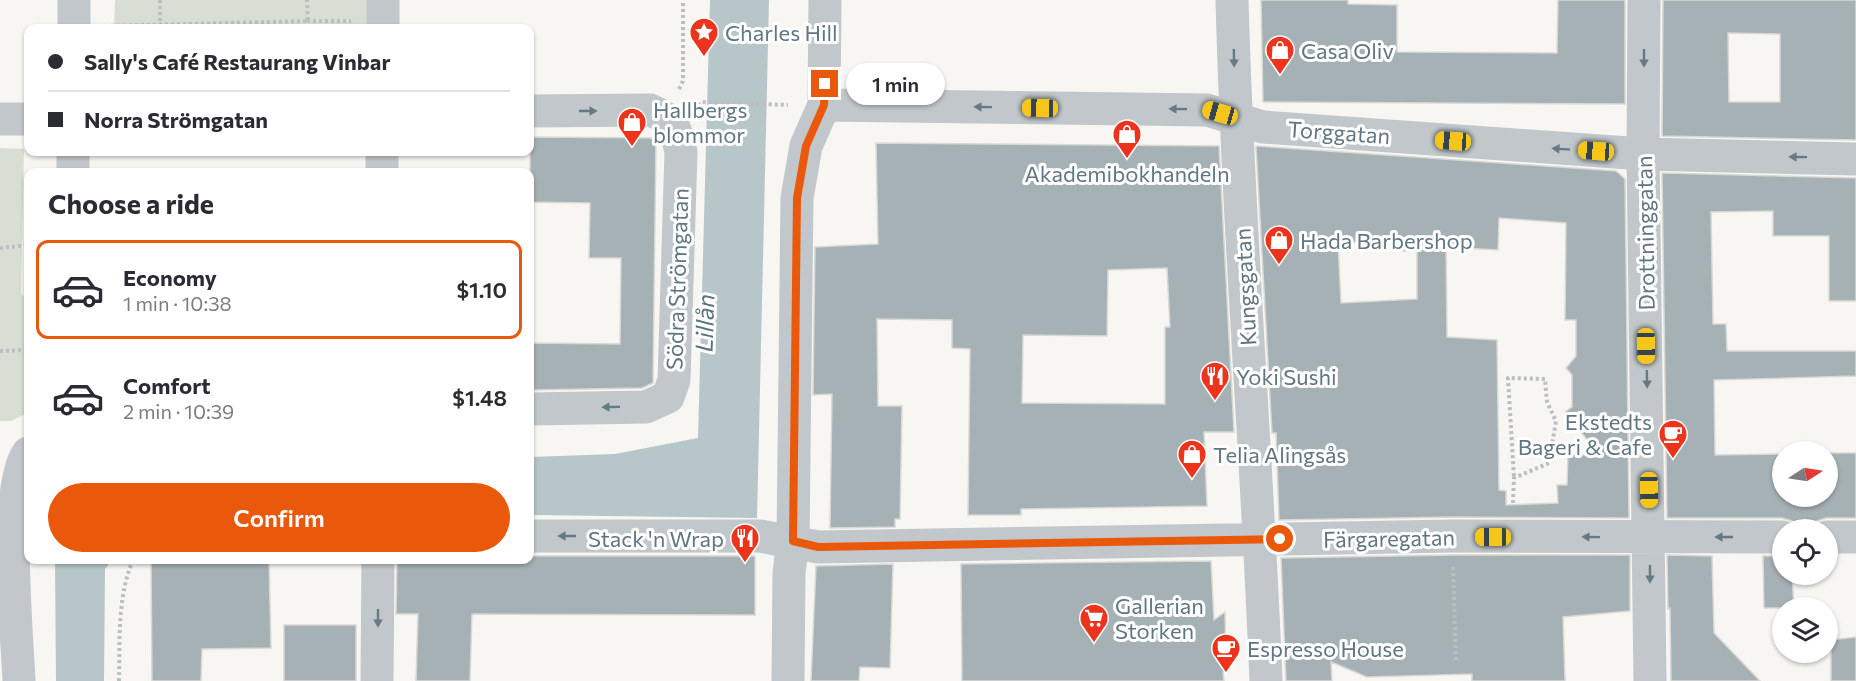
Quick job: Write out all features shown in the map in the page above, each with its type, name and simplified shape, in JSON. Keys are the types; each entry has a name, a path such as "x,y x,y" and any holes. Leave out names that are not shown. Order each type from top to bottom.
{"street":[{"path":"788,681 789,573 793,541 797,198 806,146 824,105 825,0"},
{"name":"Kungsgatan","path":"1232,0 1235,117 1266,681"},
{"name":"Drottninggatan","path":"1644,0 1643,154 1650,538 1650,681"},
{"name":"Torggatan","path":"824,105 1207,110 1263,127 1643,154 1856,159"},
{"path":"534,111 650,110 670,121"},
{"path":"0,120 24,119"},
{"name":"Södra Strömgatan","path":"534,409 646,407 668,397 674,380 681,152 670,121"},
{"path":"19,681 14,553 17,485 24,460"},
{"name":"Färgaregatan","path":"534,536 760,536 818,547 1454,536 1772,537"},
{"path":"1838,537 1856,537"},
{"path":"377,681 378,564"}],"path":[{"path":"160,0 160,24"},
{"path":"307,0 308,21"},
{"path":"670,121 683,81 683,0"},
{"path":"234,24 383,16"},
{"path":"74,18 131,24"},
{"path":"700,102 792,105"},
{"path":"0,248 24,245"},
{"path":"0,351 24,350"},
{"path":"1512,537 1514,478 1508,378 1545,379 1547,402 1556,421 1549,463 1514,478"},
{"path":"1454,536 1456,663"},
{"path":"119,681 120,633 125,579 131,564"}],"shaded area":[{"path":"115,0 375,0 375,24 114,24"},
{"path":"0,148 24,149 21,293 24,297 24,415 11,421 0,421"}],"water":[{"name":"Lillån","path":"710,0 769,0 757,518 534,515 534,457 615,454 698,438"},
{"path":"55,564 109,564 105,569 104,681 56,681"}],"building":[{"path":"1261,0 1348,0 1348,4 1397,5 1397,52 1557,53 1558,0 1625,0 1625,104 1263,102"},
{"path":"1663,0 1856,0 1856,140 1662,136","holes":["1728,33 1780,34 1780,102 1729,102"]},
{"path":"534,137 656,138 653,383 642,388 534,390 534,343 620,344 621,258 589,258 590,203 534,202 534,168 530,168 530,156 534,156"},
{"path":"876,143 1219,146 1234,432 1204,432 1207,506 1021,509 1021,515 968,515 970,349 952,348 952,320 877,319 878,406 902,406 900,519 895,519 895,527 830,528 832,394 813,395 815,247 878,244","holes":["1167,268 1170,327 1165,327 1165,404 1022,403 1023,335 1107,336 1108,270"]},
{"path":"1256,146 1616,171 1625,179 1629,518 1453,517 1279,520 1276,433 1272,433","holes":["1499,218 1566,223 1565,320 1576,320 1576,356 1566,368 1572,375 1572,407 1565,412 1600,456 1568,454 1567,485 1557,485 1558,503 1506,505 1506,491 1499,490 1497,340 1447,337 1446,247 1498,250","1403,241 1403,251 1417,251 1417,299 1341,303 1338,243"]},
{"path":"1662,173 1856,178 1856,301 1829,301 1829,236 1773,236 1773,211 1711,212 1713,324 1726,324 1727,351 1856,351 1856,376 1714,380 1715,455 1772,454 1772,507 1838,507 1838,453 1856,453 1856,518 1667,518"},
{"path":"1630,555 1630,611 1563,617 1565,681 1472,681 1472,674 1367,677 1331,662 1332,681 1286,681 1281,558"},
{"path":"1667,555 1712,556 1714,633 1760,681 1671,681"},
{"path":"534,556 755,556 755,615 472,614 470,681 416,681 418,614 396,614 397,564 534,564"},
{"path":"1763,556 1772,556 1772,585 1793,585 1793,597 1772,597 1772,608 1764,608"},
{"name":"Gallerian Storken","path":"1211,561 1214,620 1225,612 1226,672 1223,672 1224,681 962,681 961,564"},
{"path":"151,564 269,564 271,648 202,649 201,681 152,681"},
{"path":"893,564 890,668 860,667 859,681 811,681 816,566"},
{"path":"284,625 356,625 356,681 284,681"},
{"path":"1856,637 1856,681 1831,681 1831,663 1838,663 1838,639"}],"place":[{"name":"Charles Hill","path":"704,58"},
{"name":"Casa Oliv","path":"1280,76"},
{"name":"Hallbergs blommor","path":"632,148"},
{"name":"Akademibokhandeln","path":"1127,160"},
{"name":"Hada Barbershop","path":"1279,266"},
{"name":"Yoki Sushi","path":"1215,402"},
{"name":"Ekstedts Bageri & Cafe","path":"1673,460"},
{"name":"Telia Alingsås","path":"1192,480"},
{"name":"Stack 'n Wrap","path":"745,564"},
{"name":"Gallerian Storken","path":"1094,644"},
{"name":"Espresso House","path":"1226,674"}],"route":[{"path":"825,84 824,105 806,146 797,198 793,541 818,547 1280,539"}]}
